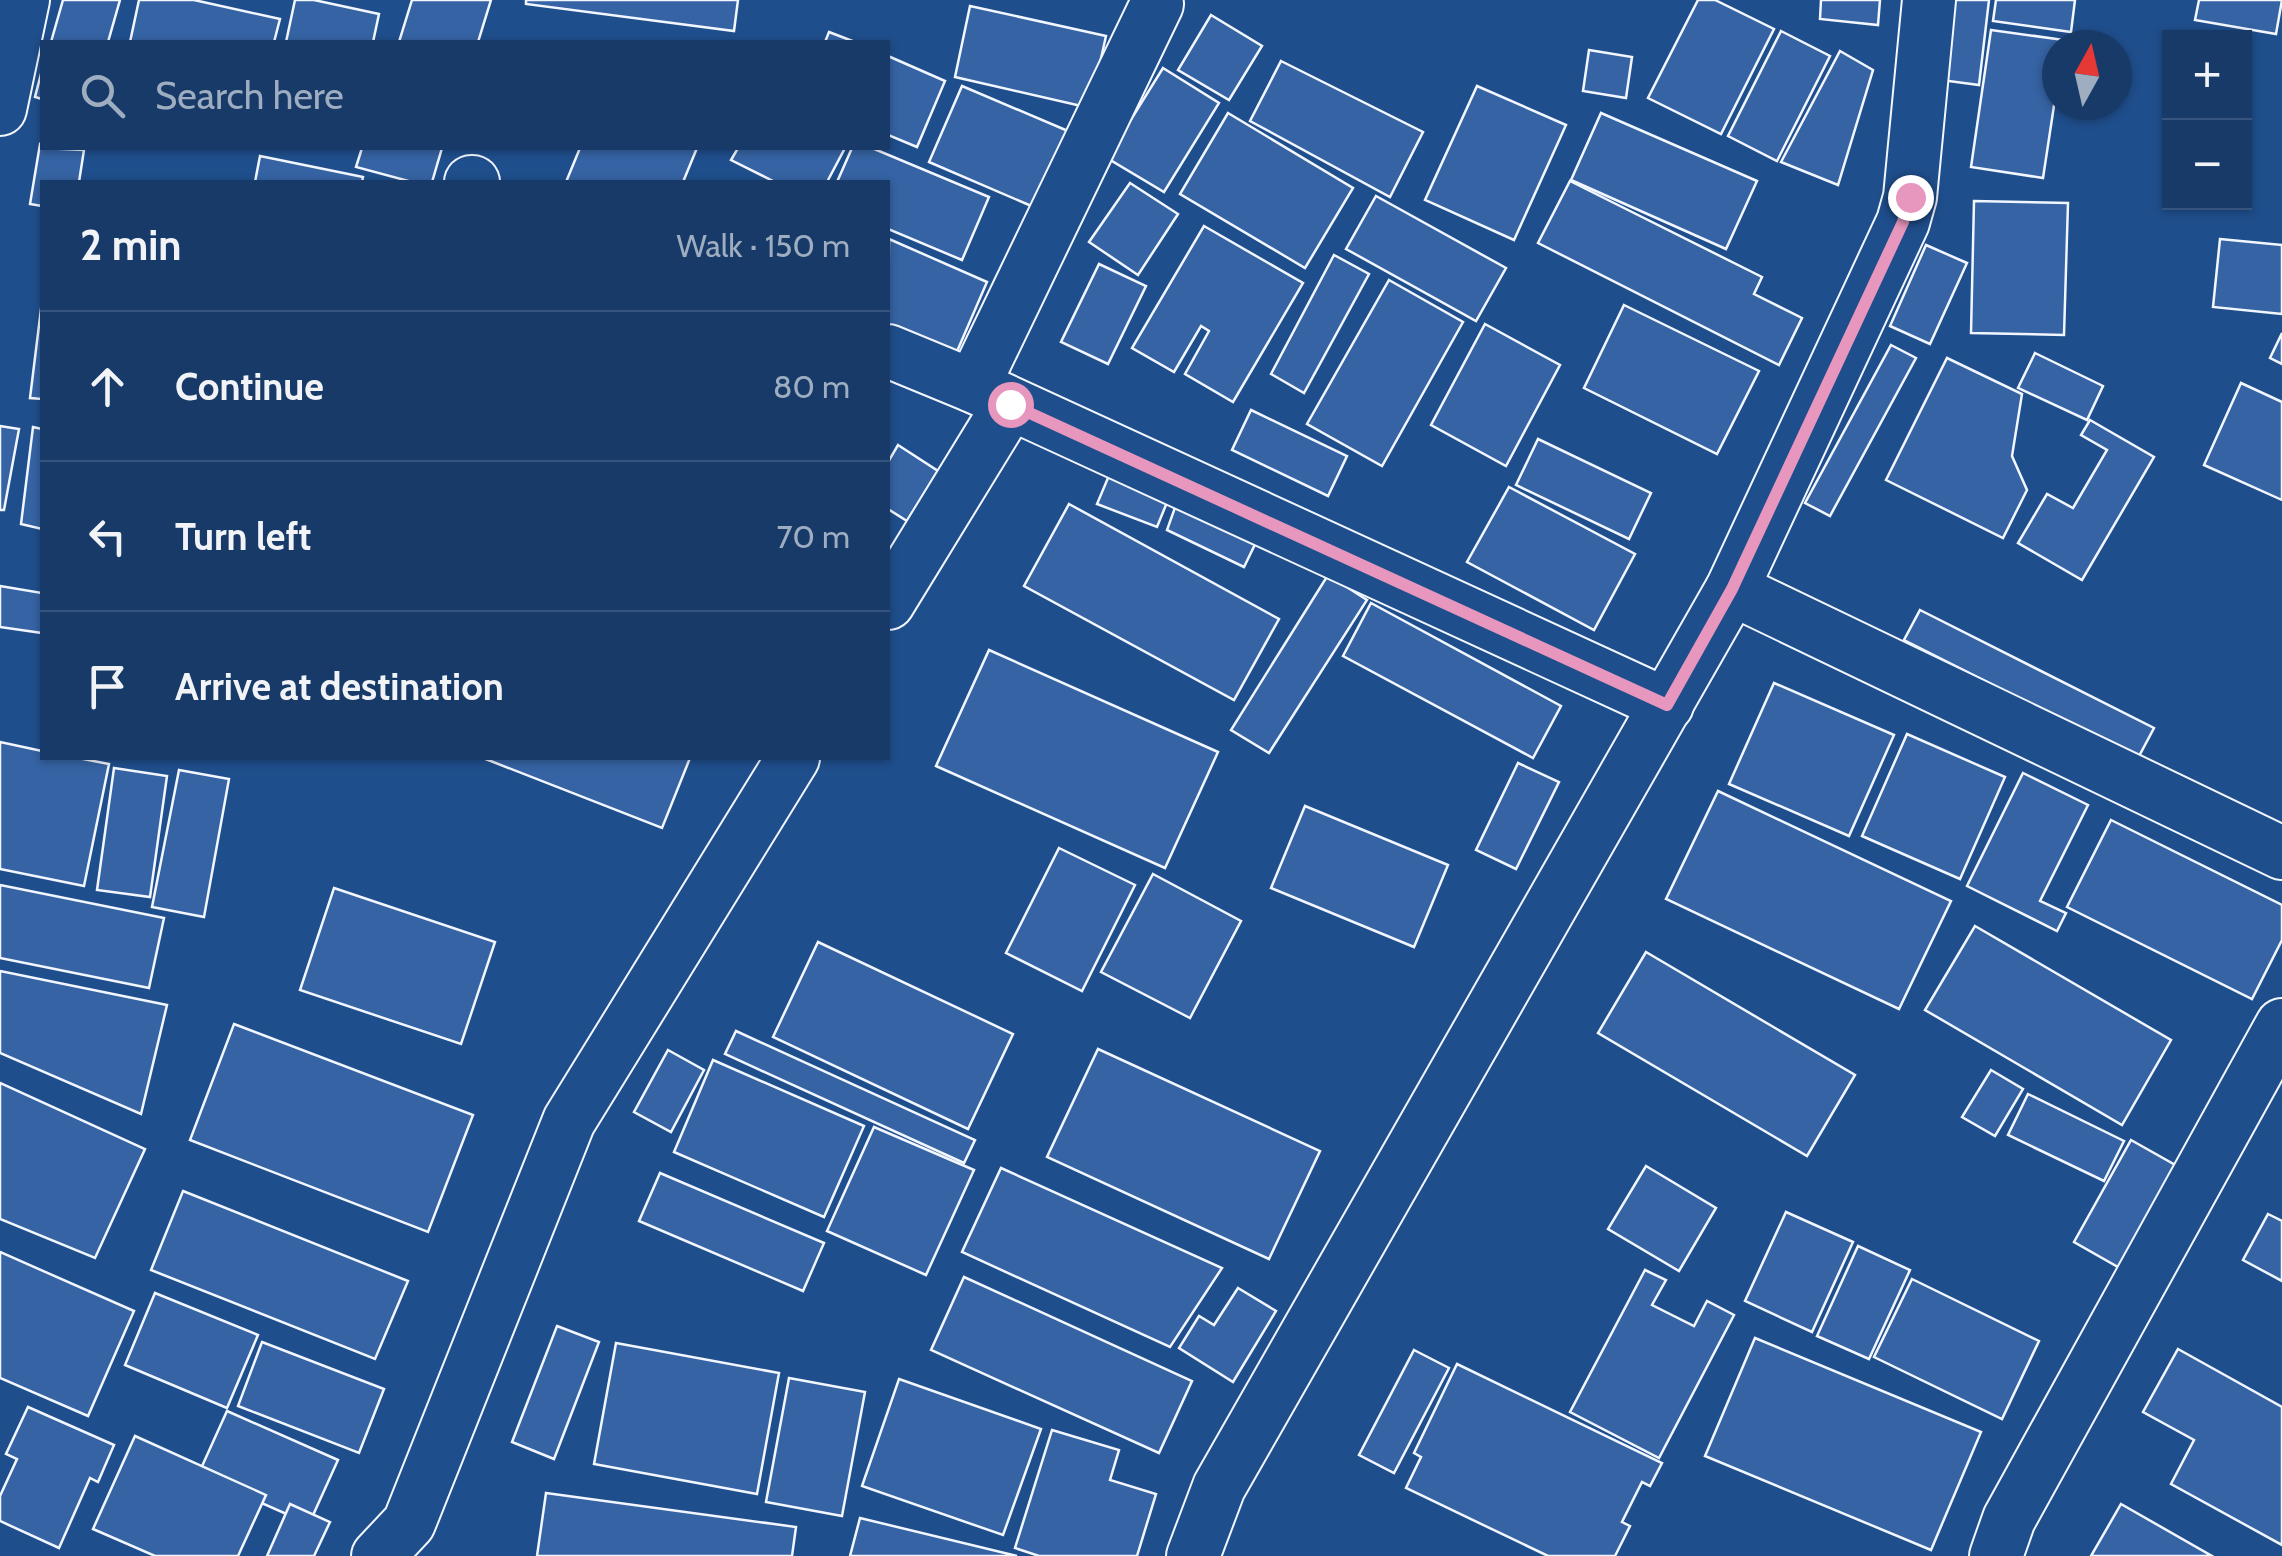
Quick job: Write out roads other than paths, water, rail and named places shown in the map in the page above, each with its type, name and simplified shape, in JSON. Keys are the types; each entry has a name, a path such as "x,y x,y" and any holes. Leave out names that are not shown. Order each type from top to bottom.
{"street":[{"path":"0,109 24,0"},
{"path":"1193,1556 1219,1488 1732,589 1903,222 1910,197 1929,0"},
{"path":"890,599 992,395 1156,4"},
{"path":"890,352 1667,705"},
{"path":"1732,589 2282,852"},
{"path":"378,1556 409,1523 569,1121 791,760"},
{"path":"1996,1556 2008,1519 2282,1026"}]}
